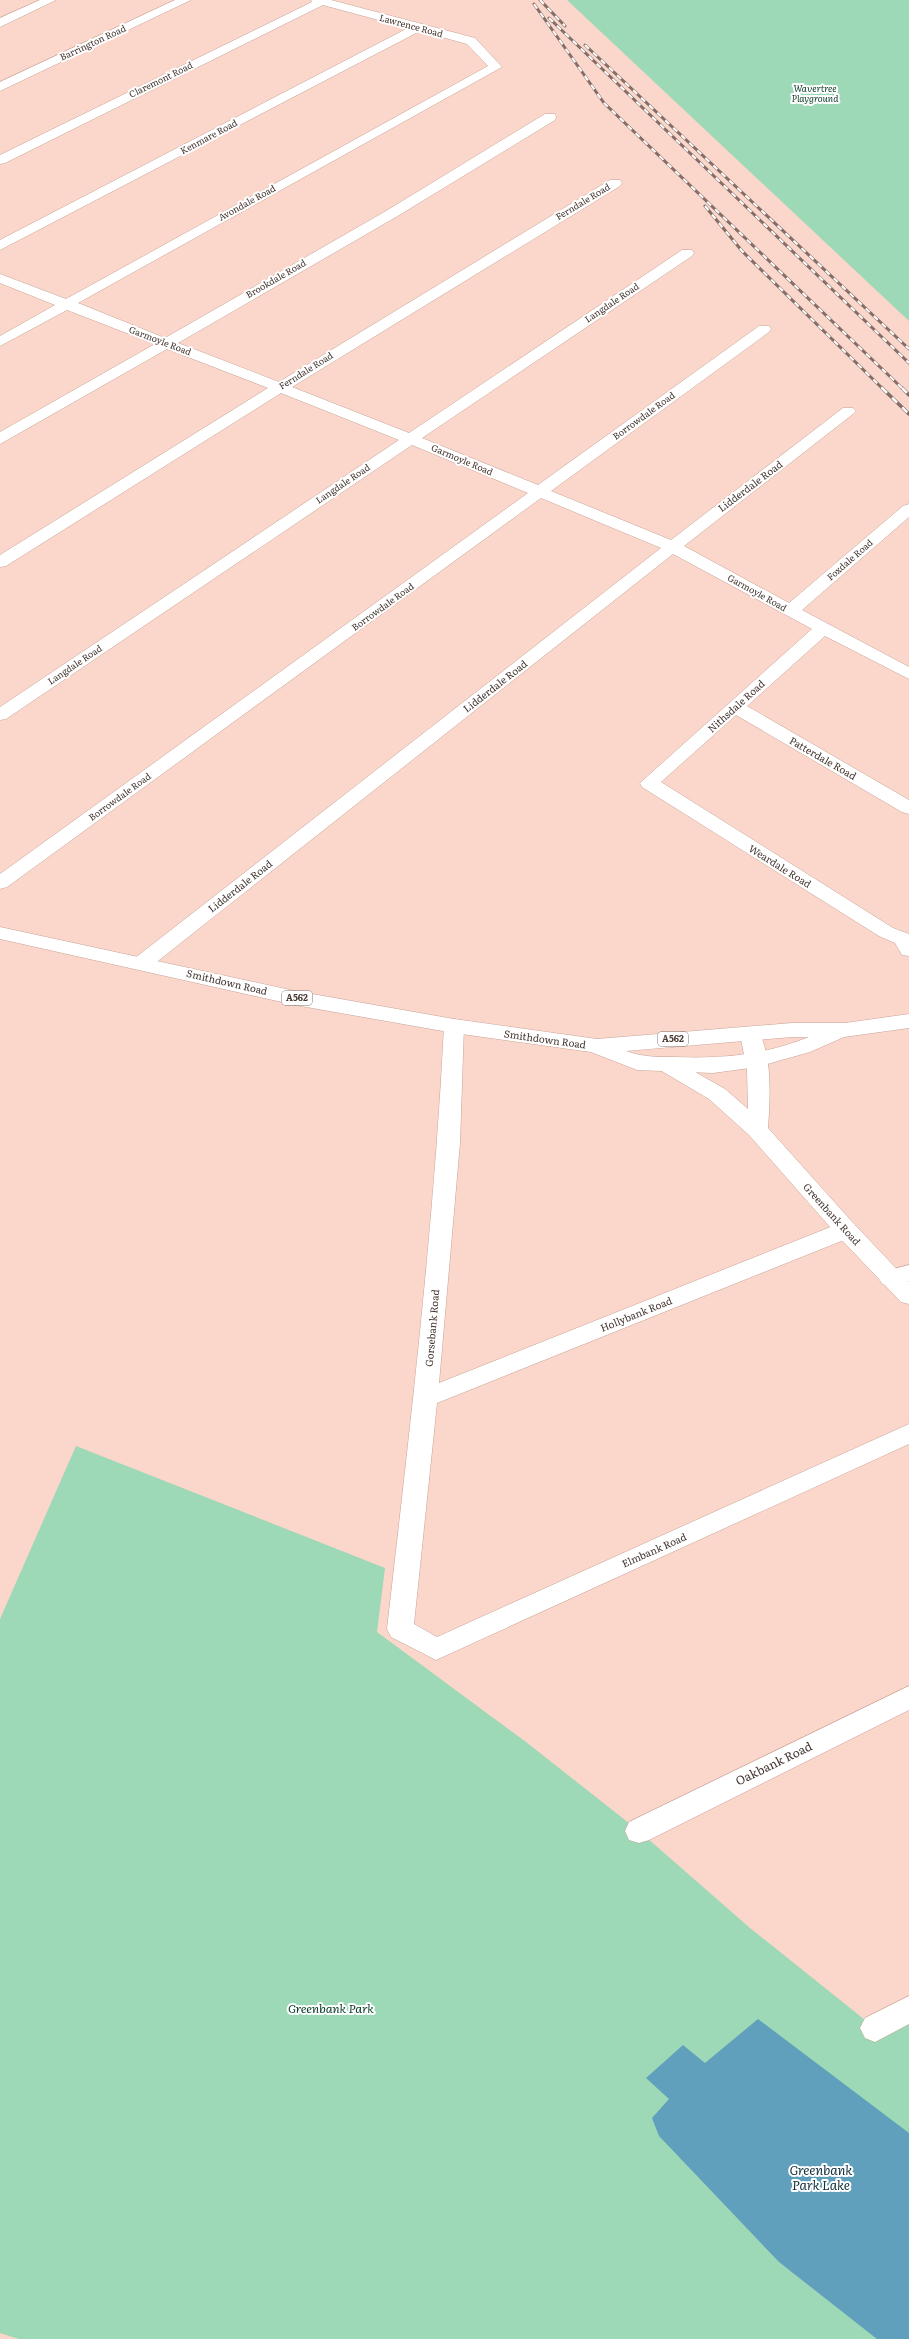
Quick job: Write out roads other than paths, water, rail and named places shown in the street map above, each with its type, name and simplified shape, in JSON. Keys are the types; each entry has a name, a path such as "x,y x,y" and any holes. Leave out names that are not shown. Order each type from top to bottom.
{"main road":[{"path":"0,23 50,0"},
{"name":"Barrington Road","path":"0,87 185,0"},
{"name":"Lawrence Road","path":"320,1 417,28 471,41 496,67"},
{"name":"Claremont Road","path":"0,160 320,1"},
{"name":"Kenmare Road","path":"0,246 417,28"},
{"name":"Avondale Road","path":"0,342 496,67"},
{"name":"Brookdale Road","path":"0,439 391,214 550,117"},
{"name":"Ferndale Road","path":"0,562 280,387 615,183"},
{"name":"Langdale Road","path":"0,715 687,253"},
{"name":"Garmoyle Road","path":"0,278 165,344 411,438 540,493 671,546 909,674"},
{"name":"Borrowdale Road","path":"0,883 540,493 764,329"},
{"name":"Lidderdale Road","path":"142,963 450,720 618,591 671,546 848,411"},
{"name":"Foxdale Road","path":"790,611 909,509"},
{"name":"Nithsdale Road","path":"649,783 823,628"},
{"name":"Patterdale Road","path":"736,707 909,808"},
{"name":"Weardale Road","path":"649,783 886,932 903,939 909,950"},
{"name":"Smithdown Road","path":"0,933 142,963 295,998 454,1026 597,1046 792,1030 845,1030 909,1021"},
{"name":"Gorsebank Road","path":"400,1629 426,1398 449,1143 454,1026"},
{"name":"Smithdown Road","path":"597,1046 637,1063 713,1066 757,1060 803,1047 845,1030"},
{"path":"750,1034 757,1060 760,1088 757,1130"},
{"name":"Greenbank Road","path":"667,1065 716,1094 757,1130 846,1230 900,1275 909,1296"},
{"name":"Hollybank Road","path":"426,1398 846,1230"},
{"name":"Elmbank Road","path":"400,1629 436,1649 909,1433"},
{"name":"Oakbank Road","path":"639,1831 909,1697"},
{"path":"875,2028 909,2009"}],"water":[{"name":"Greenbank Park Lake","path":"758,2019 909,2133 909,2339 877,2339 779,2262 659,2136 652,2118 669,2099 646,2078 683,2045 705,2063"}],"railway":[{"path":"540,0 565,26"},
{"path":"534,4 604,103 903,389"},
{"path":"549,18 909,363"},
{"path":"585,45 909,349"},
{"path":"705,206 742,251 883,389"},
{"path":"882,388 909,414"},
{"path":"903,389 909,395"}],"park label":[{"name":"Wavertree Playground","path":"815,94"},
{"name":"Greenbank Park","path":"331,2009"}]}
